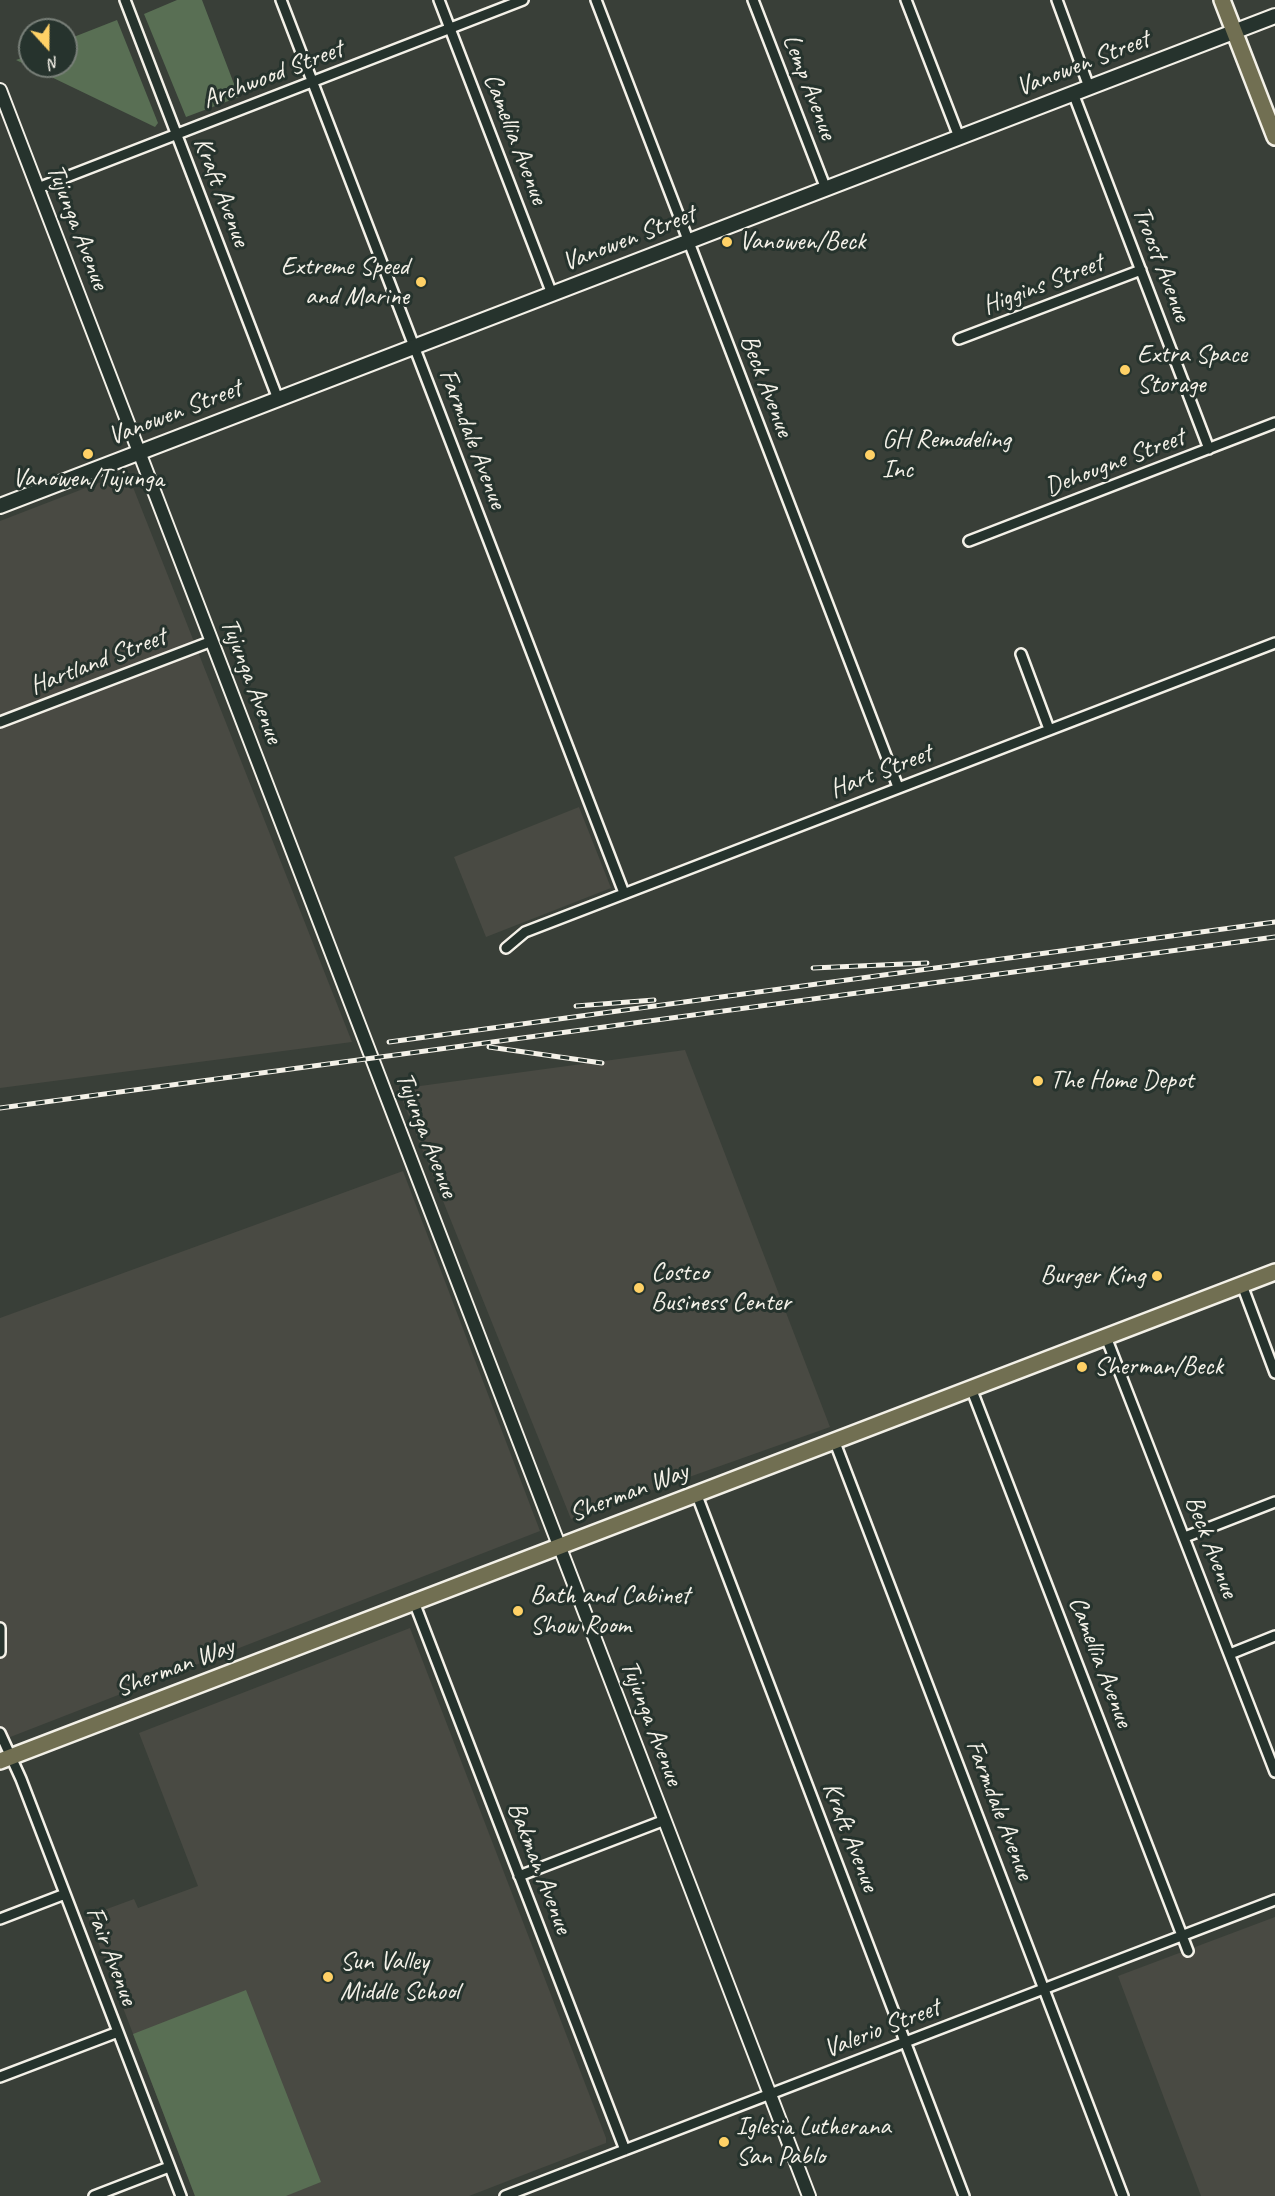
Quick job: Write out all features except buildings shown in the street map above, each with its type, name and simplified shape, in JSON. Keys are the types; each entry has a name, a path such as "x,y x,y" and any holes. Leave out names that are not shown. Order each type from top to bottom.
{"main road":[{"path":"1222,0 1275,137"},
{"name":"Vanowen Street","path":"0,506 1275,16"},
{"name":"Sherman Way","path":"5,1759 1275,1272"}],"street":[{"name":"Kraft Avenue","path":"125,0 278,399"},
{"name":"Farmdale Avenue","path":"281,0 624,893"},
{"name":"Camellia Avenue","path":"439,0 552,294"},
{"name":"Archwood Street","path":"38,188 523,0"},
{"name":"Beck Avenue","path":"596,0 898,788"},
{"name":"Lemp Avenue","path":"753,0 826,189"},
{"path":"906,0 959,138"},
{"path":"1057,0 1089,87"},
{"name":"Tujunga Avenue","path":"0,90 808,2196"},
{"name":"Troost Avenue","path":"1073,93 1209,449"},
{"name":"Higgins Street","path":"959,339 1141,270"},
{"name":"Dehougne Street","path":"969,541 1275,423"},
{"name":"Hartland Street","path":"0,722 212,641"},
{"name":"Hart Street","path":"506,948 525,932 1275,643"},
{"path":"1021,654 1049,729"},
{"path":"1242,1285 1275,1373"},
{"name":"Beck Avenue","path":"1106,1336 1275,1770"},
{"name":"Camellia Avenue","path":"971,1388 1188,1951"},
{"name":"Farmdale Avenue","path":"834,1440 1123,2196"},
{"name":"Kraft Avenue","path":"696,1493 964,2196"},
{"path":"1185,1537 1275,1502"},
{"name":"Bakman Avenue","path":"414,1602 625,2150"},
{"path":"0,1628 0,1652"},
{"path":"1230,1654 1275,1636"},
{"name":"Fair Avenue","path":"0,1732 5,1759 64,1894 181,2196"},
{"path":"519,1876 665,1820"},
{"path":"0,1919 64,1894"},
{"name":"Valerio Street","path":"505,2196 1275,1900"},
{"path":"0,2077 118,2032"},
{"path":"94,2196 170,2167"}],"shaded area":[{"path":"127,472 352,1042 0,1088 0,521"},
{"path":"579,807 611,888 486,937 454,857"},
{"path":"685,1050 830,1427 571,1519 398,1089"},
{"path":"403,1171 540,1531 0,1741 0,1318"},
{"name":"Sun Valley Middle School","path":"410,1628 606,2143 469,2196 195,2196 88,1916 134,1899 138,1908 198,1886 139,1733"},
{"path":"1275,1917 1275,2196 1201,2196 1118,1976"}],"green space":[{"path":"177,0 202,0 239,97 186,117 144,14"},
{"path":"117,20 158,123 155,127 53,78 78,78 78,35"},
{"path":"246,1990 321,2182 286,2196 195,2196 133,2034"}],"railway":[{"path":"389,1042 1275,922"},
{"path":"0,1108 1275,937"},
{"path":"813,968 927,963"},
{"path":"576,1006 654,1000"},
{"path":"489,1047 602,1063"}],"place":[{"name":"Vanowen/Beck","path":"727,242"},
{"name":"Extreme Speed and Marine","path":"421,282"},
{"name":"Extra Space Storage","path":"1125,370"},
{"name":"Vanowen/Tujunga","path":"88,454"},
{"name":"GH Remodeling Inc","path":"870,455"},
{"name":"The Home Depot","path":"1038,1081"},
{"name":"Burger King","path":"1157,1276"},
{"name":"Costco Business Center","path":"639,1288"},
{"name":"Sherman/Beck","path":"1082,1367"},
{"name":"Bath and Cabinet Show Room","path":"518,1611"},
{"name":"Sun Valley Middle School","path":"328,1977"},
{"name":"Iglesia Lutherana San Pablo","path":"724,2142"}]}
